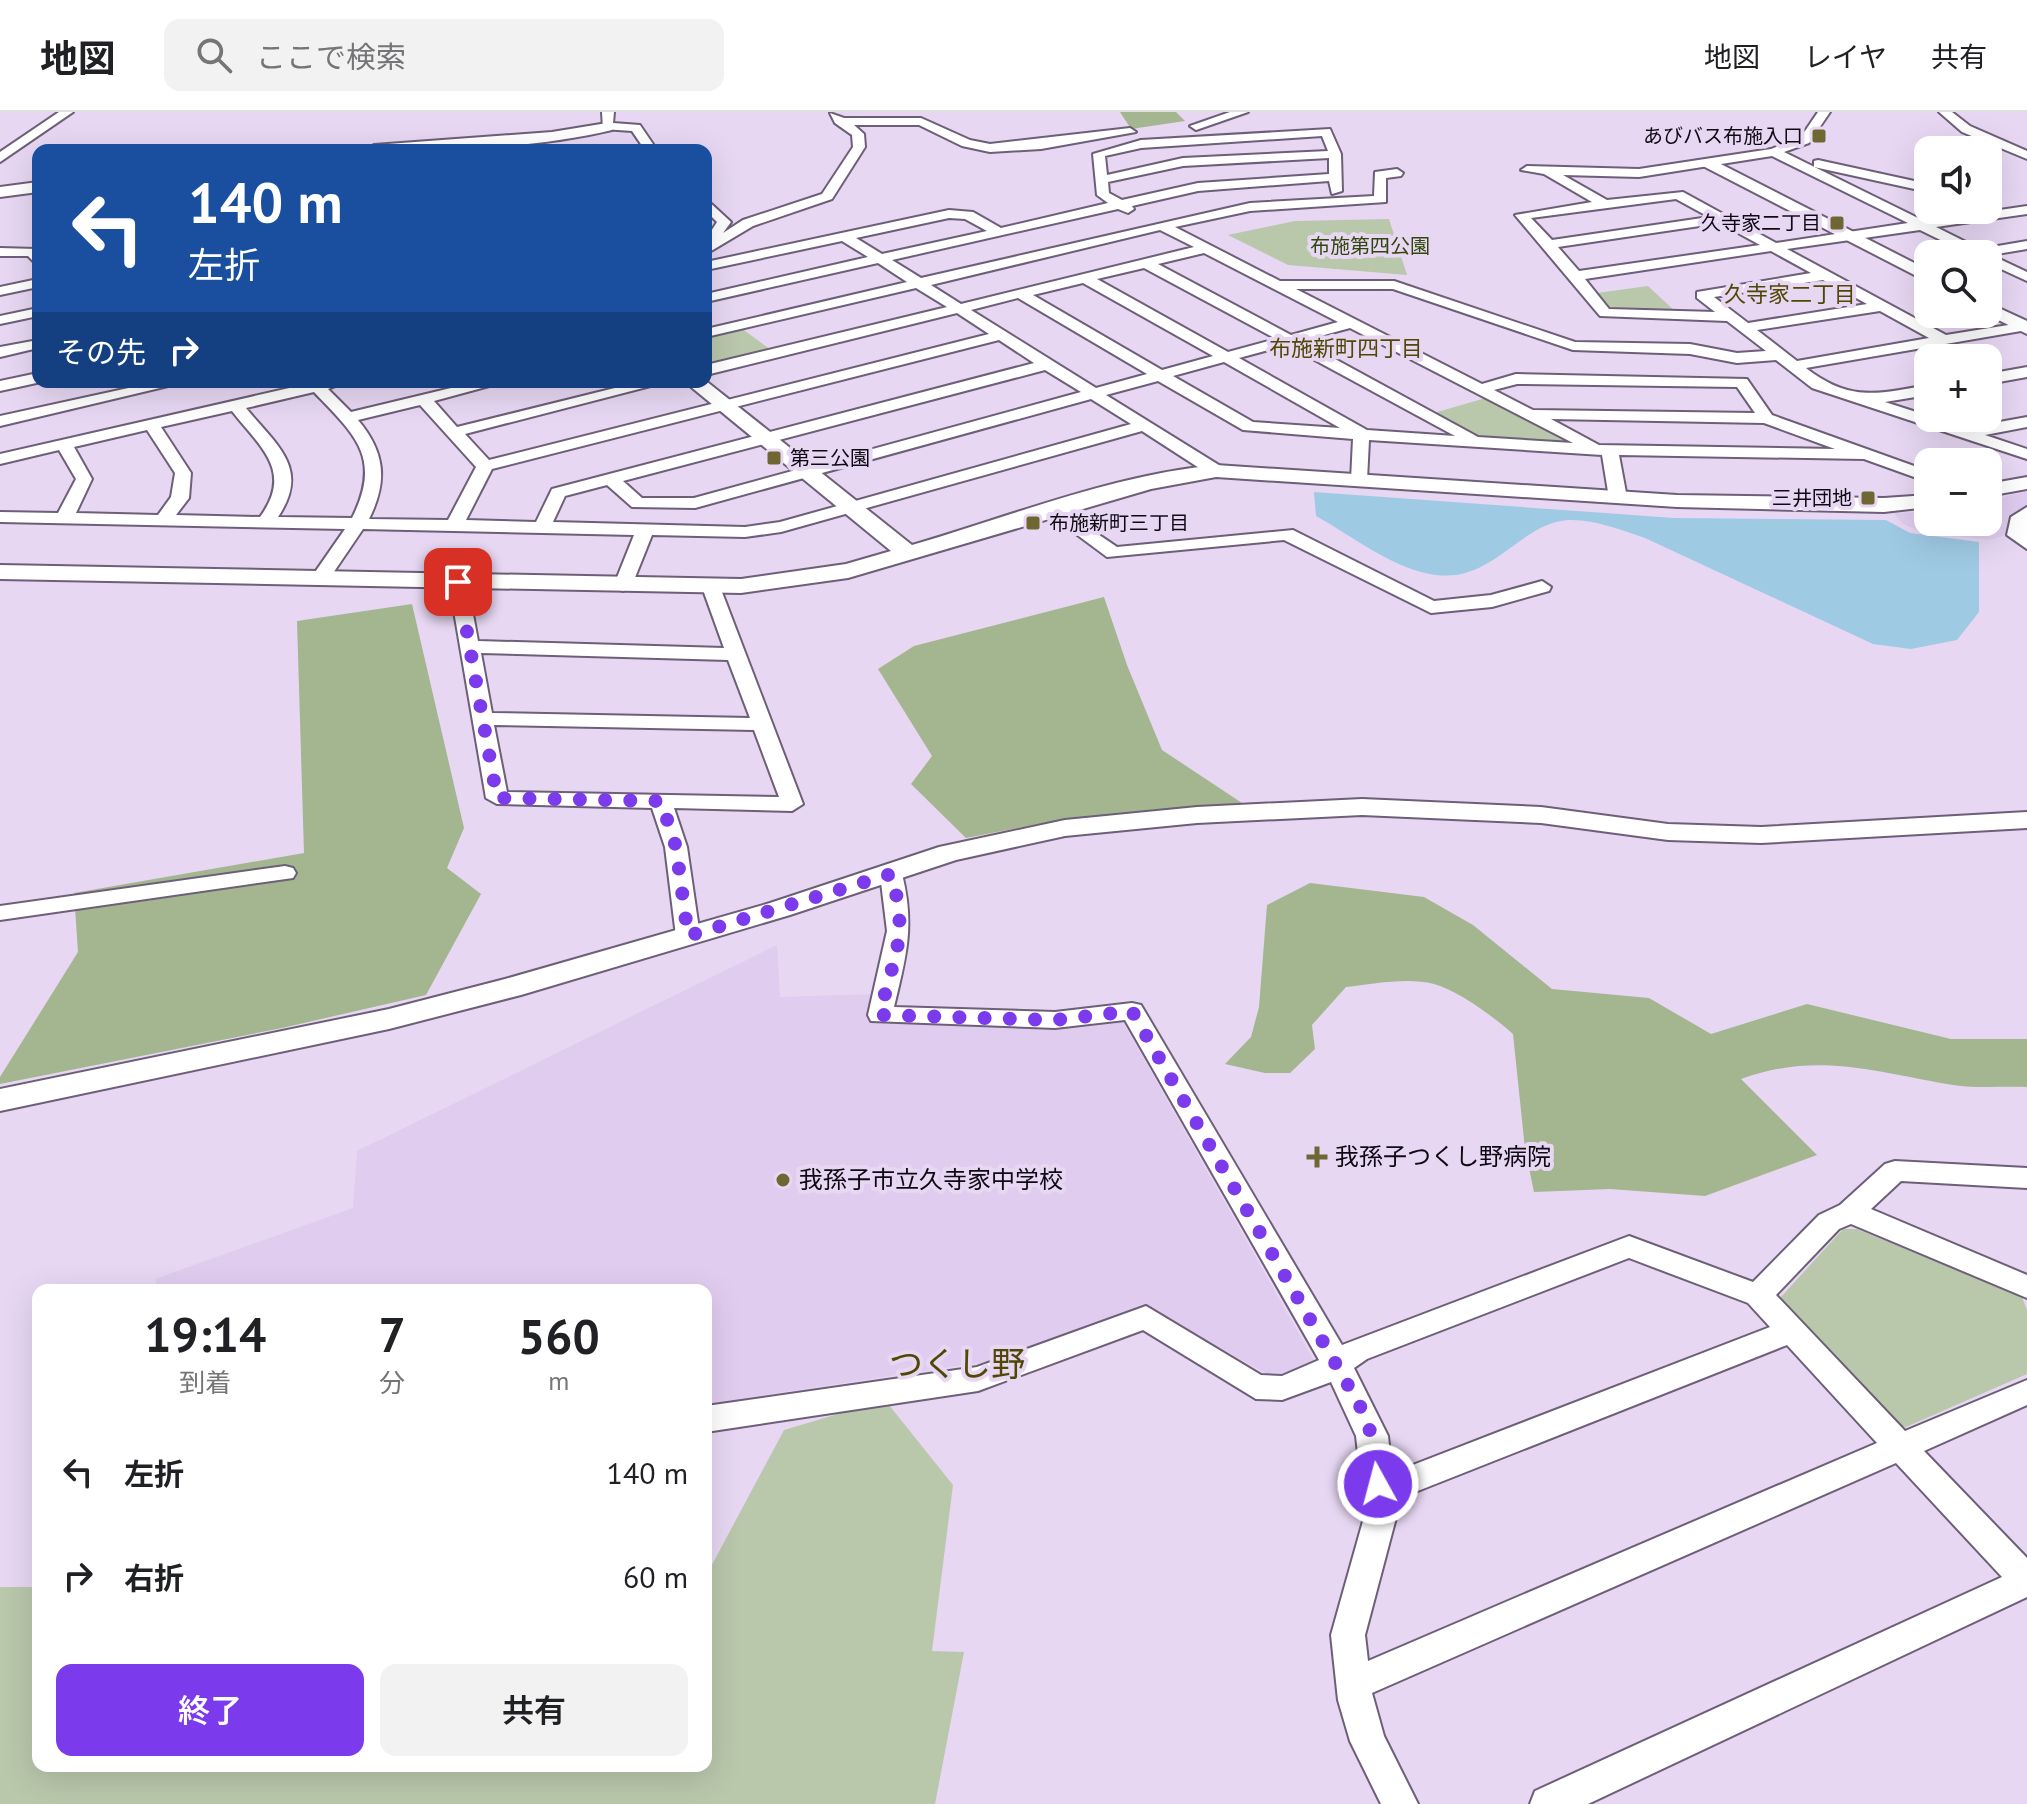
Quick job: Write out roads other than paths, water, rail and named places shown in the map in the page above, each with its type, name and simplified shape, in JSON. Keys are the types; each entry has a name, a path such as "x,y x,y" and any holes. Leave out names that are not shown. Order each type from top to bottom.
{"street":[{"path":"0,158 67,112"},
{"path":"1177,127 1196,126 1242,112"},
{"path":"1527,170 1639,173 1777,154 1805,140 1824,112"},
{"path":"1945,112 1966,129 2027,155"},
{"path":"835,116 921,122 966,143 990,148 1041,145 1147,129"},
{"path":"712,245 748,223 827,196 834,180 859,147 858,134 835,116"},
{"path":"450,144 552,136 607,120 636,127 647,144"},
{"path":"1316,120 1326,132 1335,154 1336,202"},
{"path":"1196,126 1210,139"},
{"path":"1134,212 1103,195 1099,154 1141,144 1326,132"},
{"path":"1101,180 1183,162 1335,154"},
{"path":"1777,154 1914,186"},
{"path":"1777,154 1952,240"},
{"path":"1708,163 1914,270"},
{"path":"1546,170 1605,204"},
{"path":"712,332 1155,223 1250,207 1336,202 1383,204 1379,175 1397,173"},
{"path":"1639,173 1944,340"},
{"path":"712,297 1221,184 1335,177"},
{"path":"0,192 32,188"},
{"path":"1869,199 1914,191"},
{"path":"1678,195 1522,215 1605,313 1731,317"},
{"path":"712,209 724,222 712,240"},
{"path":"1576,276 2027,210"},
{"path":"712,262 949,214 968,215 999,232"},
{"path":"1547,245 1722,219"},
{"path":"1155,223 1605,450 1618,498"},
{"path":"844,236 1216,471"},
{"path":"2002,251 2027,245"},
{"path":"712,369 1204,249"},
{"path":"0,252 32,252"},
{"path":"1145,263 1470,435 1471,441"},
{"path":"2002,265 2027,277"},
{"path":"1826,275 1702,295 1818,385 2027,454"},
{"path":"1085,278 1361,433"},
{"path":"0,291 32,284"},
{"path":"1277,286 1394,285 1573,346 1690,349 1737,358 1787,360 2026,327"},
{"path":"1021,294 1249,427 1605,450 1866,454"},
{"path":"1745,328 1882,306"},
{"path":"0,320 32,313"},
{"path":"2002,315 2026,327"},
{"path":"610,479 638,503 695,503 1351,323"},
{"path":"454,526 485,466 1002,335"},
{"path":"0,352 32,345"},
{"path":"542,527 558,493 1048,364"},
{"path":"2002,376 2027,372"},
{"path":"0,386 32,379"},
{"path":"1481,389 1516,379 1742,382 1766,418"},
{"path":"0,421 150,388"},
{"path":"0,459 300,388"},
{"path":"319,388 367,445 375,471 374,484 356,523 320,578"},
{"path":"345,418 470,388"},
{"path":"455,432 634,388"},
{"path":"702,388 909,554"},
{"path":"1864,401 1914,392"},
{"path":"423,399 485,466"},
{"path":"236,405 282,464 285,474 282,495 265,522"},
{"path":"1530,414 1766,418 1914,472"},
{"path":"1965,434 2027,422"},
{"path":"151,425 183,473 180,498 163,520"},
{"path":"0,517 745,532 781,527 855,509 1146,425"},
{"path":"1359,480 1361,433"},
{"path":"63,519 79,495 84,479 64,444"},
{"path":"0,572 711,587 797,580 848,571 1178,475 1216,471 1618,498 1884,505 1914,502"},
{"path":"2002,487 2027,483"},
{"path":"1055,510 1113,553 1287,534 1431,607 1492,601 1542,587"},
{"path":"2027,512 2017,521 2016,535 2027,544"},
{"path":"623,585 645,530"},
{"path":"458,582 497,798 792,804 711,587"},
{"path":"470,647 738,654"},
{"path":"483,719 764,724"},
{"path":"661,801 676,847 688,936"},
{"path":"0,1100 389,1019 688,936 891,874 949,853 1031,833 1098,824 1302,808 1541,815 1668,832 1747,835 2027,820"},
{"path":"0,913 285,873"},
{"path":"891,874 901,924 897,964 880,1015 1055,1020 1132,1011 1337,1364 1372,1436 1381,1514 1348,1635 1353,1684 1368,1741 1400,1804"},
{"path":"1758,1295 1829,1222 1850,1212 1895,1171 2027,1178"},
{"path":"1850,1212 2027,1287"},
{"path":"712,1418 878,1391 978,1379 1146,1317 1256,1387 1282,1388 1316,1376 1356,1351 1629,1247 1758,1295 2027,1581 1548,1804"},
{"path":"1378,1484 1393,1487 1414,1480 1792,1331"},
{"path":"1353,1684 2027,1392"}],"water":[{"path":"1314,492 1674,518 1886,520 1914,536 1979,542 1979,612 1957,640 1911,649 1873,644 1645,538 1588,521 1568,520 1551,524 1474,570 1456,575 1436,575 1390,559 1316,516"}],"place":[{"name":"あびバス布施入口","path":"1819,136"},
{"name":"久寺家二丁目","path":"1837,223"},
{"name":"第三公園","path":"774,458"},
{"name":"三井団地","path":"1868,498"},
{"name":"布施新町三丁目","path":"1033,523"},
{"name":"我孫子つくし野病院","path":"1317,1157"},
{"name":"我孫子市立久寺家中学校","path":"783,1180"}],"district":[{"name":"久寺家二丁目","path":"1790,294"},
{"name":"布施新町四丁目","path":"1346,348"},
{"name":"つくし野","path":"957,1364"}],"park label":[{"name":"布施第四公園","path":"1370,246"}]}
